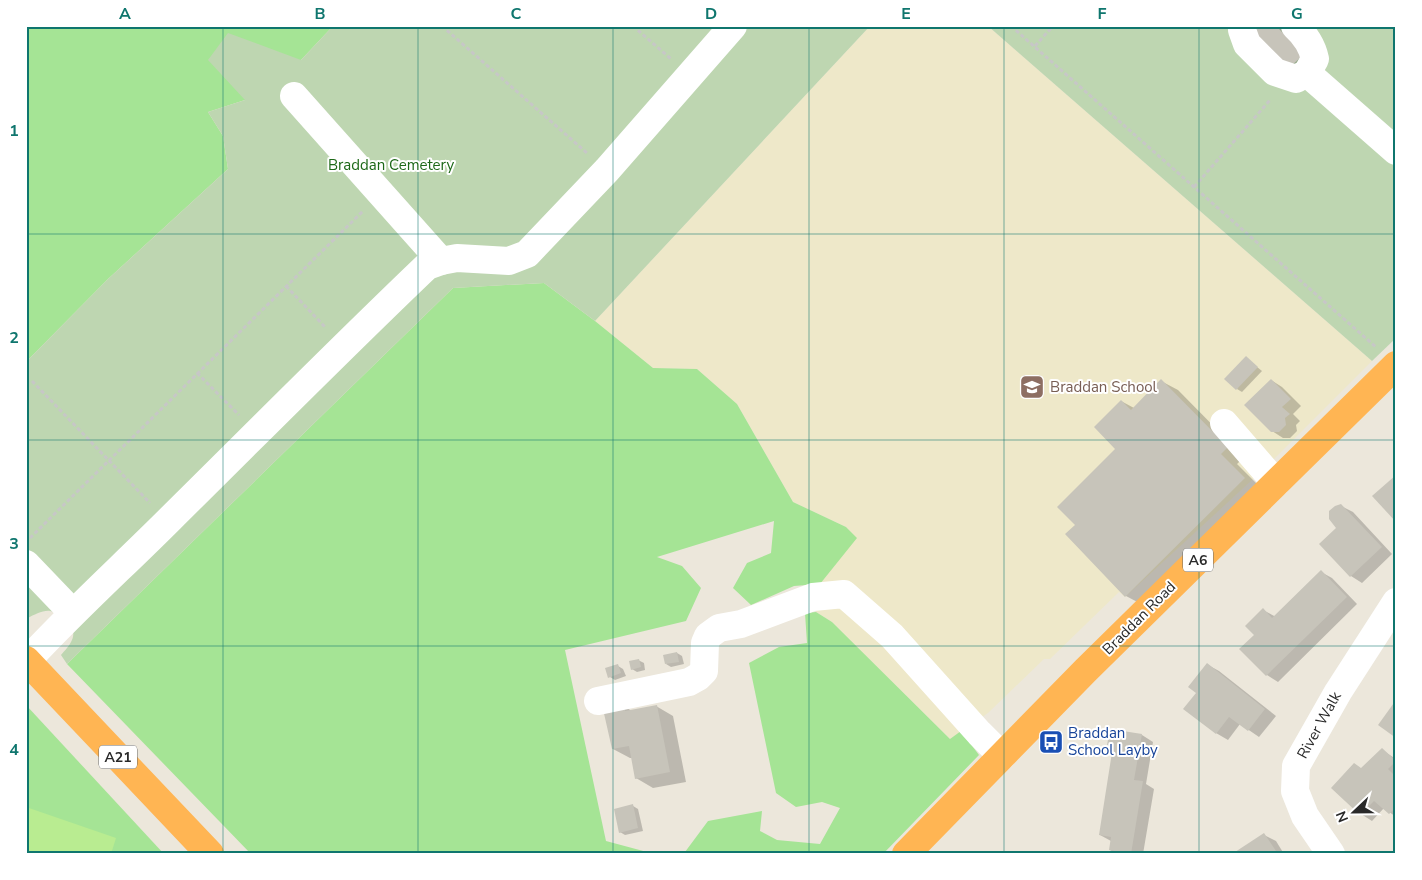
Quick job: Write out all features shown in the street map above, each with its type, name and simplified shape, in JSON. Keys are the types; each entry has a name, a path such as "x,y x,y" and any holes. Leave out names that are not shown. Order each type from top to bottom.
{"highway":[{"name":"Braddan Road","path":"906,854 1086,670 1396,365"},
{"name":"A21","path":"27,660 210,854"}],"street":[{"path":"27,660 72,612 168,521 343,346 428,266 441,260 457,258 509,260 527,254 607,170 733,26"},
{"path":"1243,26 1242,30 1247,44 1275,72 1299,75 1396,151"},
{"path":"1295,26 1312,48 1316,58 1299,75"},
{"path":"294,96 441,260"},
{"path":"1224,423 1276,483"},
{"path":"26,564 72,612"},
{"path":"598,701 689,682 698,677 704,670 705,643 708,636 719,628 741,624 813,597 844,594 892,636 1002,756"},
{"name":"River Walk","path":"1331,854 1305,816 1295,791 1296,766 1338,692 1396,602"}],"path":[{"path":"442,26 607,170"},
{"path":"633,26 690,75"},
{"path":"1012,26 1396,365"},
{"path":"1035,46 1052,26"},
{"path":"1194,187 1299,75"},
{"path":"26,542 381,193"},
{"path":"286,286 343,346"},
{"path":"197,373 256,433"},
{"path":"32,381 168,521"}],"shaded area":[{"name":"Braddan School","path":"870,26 988,26 1372,361 1264,469 1125,597 1119,592 1050,659 1044,659 988,713 950,739 832,622 816,612 820,584 856,538 846,527 793,502 737,404 697,369 653,368 595,321"}],"green space":[{"path":"26,26 333,26 301,60 245,100 208,112 223,136 228,169 108,279 26,362"},
{"name":"Braddan Cemetery","path":"333,26 870,26 595,321 544,283 453,288 67,664 61,655 69,646 73,637 72,628 69,624 58,614 50,611 28,618 26,616 26,362 108,279 228,169 223,136 208,112 245,100 208,60 228,33 301,60"},
{"path":"988,26 1396,26 1396,338 1372,361"},
{"path":"544,283 653,368 697,369 737,404 793,502 846,527 857,538 820,584 794,586 751,605 733,588 747,563 771,553 774,521 657,557 682,566 701,588 686,621 565,650 606,841 647,852 685,852 708,821 762,811 760,831 777,840 820,844 840,808 822,802 796,807 776,793 749,663 779,647 807,643 805,613 816,612 832,622 950,739 961,731 979,755 883,854 251,854 67,664 453,288"},
{"path":"26,705 164,854 26,854"},
{"path":"26,807 116,838 111,854 26,854"}],"building":[{"path":"1256,26 1276,26 1304,54 1288,69 1251,31"},
{"path":"1246,356 1258,367 1236,390 1224,379"},
{"path":"1161,379 1228,447 1221,454 1245,478 1125,597 1065,534 1075,525 1057,507 1115,449 1094,427 1121,400 1131,410"},
{"path":"1271,379 1291,399 1282,407 1290,414 1285,418 1286,425 1279,432 1271,432 1244,405"},
{"path":"1396,475 1396,522 1372,496"},
{"path":"1341,504 1382,547 1350,577 1319,544 1336,528 1329,519 1329,511"},
{"path":"1321,570 1347,597 1266,676 1239,649 1254,635 1245,626 1263,608 1272,618"},
{"path":"677,652 679,662 665,664 663,655"},
{"path":"639,659 641,667 631,670 629,661"},
{"path":"1207,663 1265,709 1248,731 1229,717 1216,734 1183,709 1196,693 1188,687"},
{"path":"618,664 621,673 608,678 605,668"},
{"path":"1396,700 1396,738 1378,725"},
{"path":"624,705 625,711 657,705 670,772 635,779 629,746 612,749 603,709"},
{"path":"1110,729 1142,734 1134,780 1143,781 1131,854 1109,850 1111,837 1099,835 1113,746 1107,745"},
{"path":"1382,748 1396,761 1388,769 1396,777 1396,807 1389,814 1374,801 1360,815 1331,788 1354,763 1361,768"},
{"path":"633,804 638,828 619,833 614,809"},
{"path":"1264,833 1278,854 1232,854"}],"place":[{"name":"Braddan School","path":"1032,387"},
{"name":"Braddan School Layby","path":"1051,742"}]}
